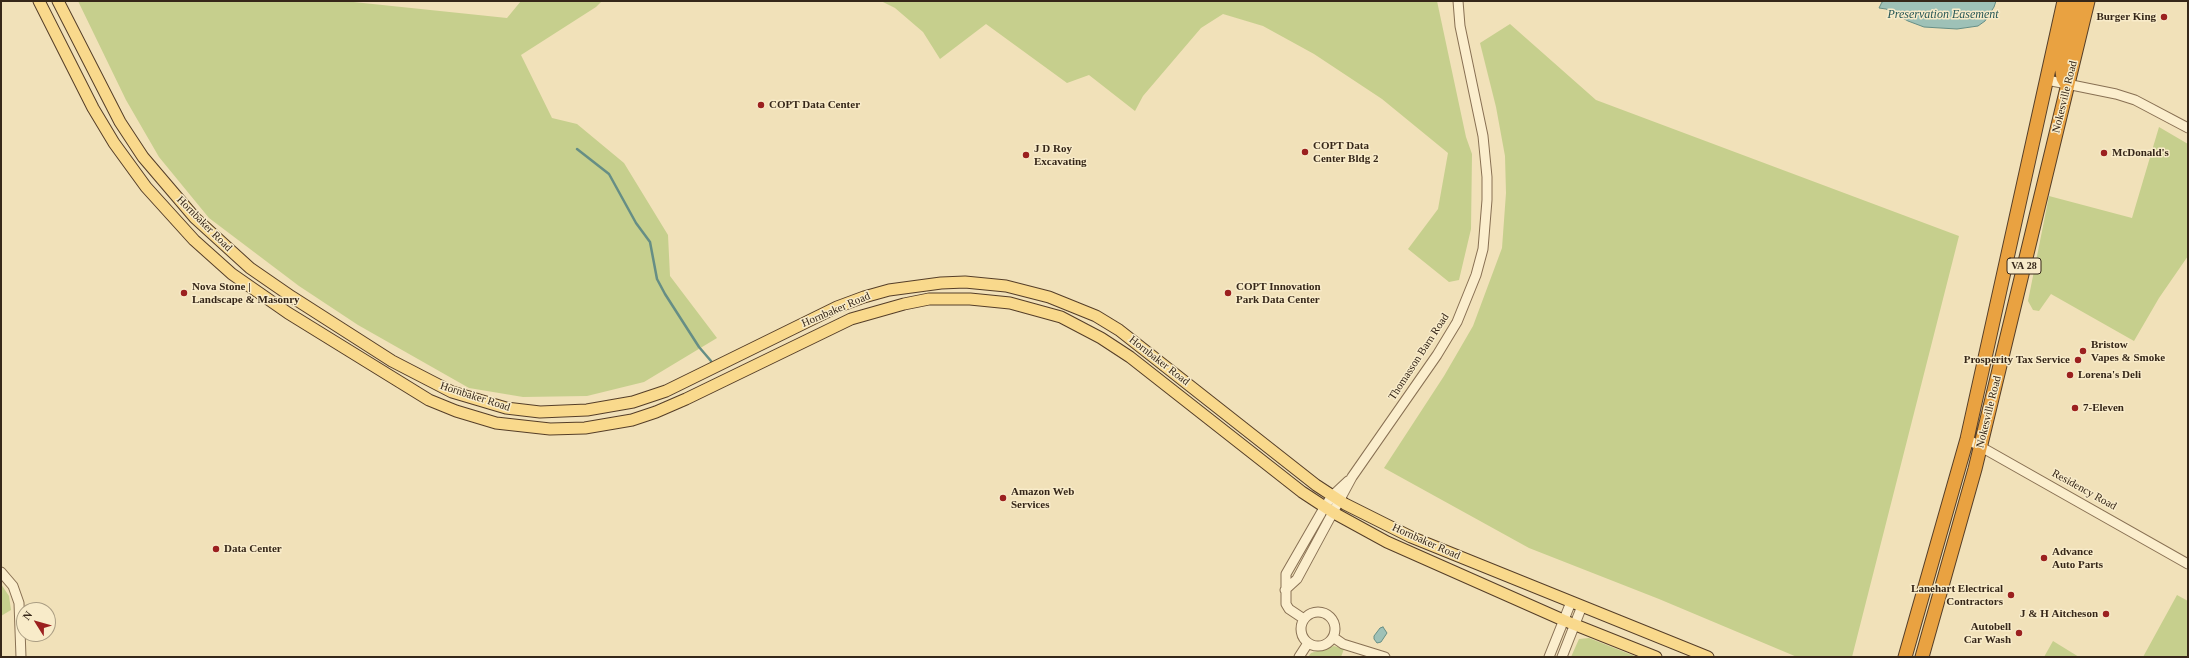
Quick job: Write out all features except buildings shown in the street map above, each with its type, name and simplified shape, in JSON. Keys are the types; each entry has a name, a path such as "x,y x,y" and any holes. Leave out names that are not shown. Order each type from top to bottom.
{"highway":[{"name":"Nokesville Road","path":"1905,657 1967,439 2064,1"},
{"path":"2068,85 2063,78 2061,65 2076,1"},
{"name":"Nokesville Road","path":"1922,657 1980,446 2087,5"}],"main road":[{"name":"Hornbaker Road","path":"39,1 93,108 114,143 146,187 194,240 214,259 256,292 358,358 429,400 456,412 496,423 543,429 585,428 632,420 656,412 798,346 851,319 904,304 929,300 988,300 1019,305 1061,317 1101,338 1130,357 1324,508 1387,542 1575,625 1656,657"},
{"name":"Hornbaker Road","path":"58,1 120,122 143,156 195,218 250,268 292,297 392,361 452,392 506,408 540,412 587,410 633,402 666,391 790,329 864,297 889,290 925,284 982,283 1006,286 1049,296 1096,316 1120,330 1336,499 1411,537 1708,657"},
{"path":"790,329 798,346"}],"street":[{"name":"Thomasson Barn Road","path":"1285,590 1286,574 1324,508 1336,499 1413,391 1457,322 1476,275 1483,249 1487,200 1485,159 1483,136 1460,26 1458,1"},
{"path":"2047,80 2135,100 2188,128"},
{"name":"Residency Road","path":"1967,439 2188,564"},
{"name":"Thomasson Barn Road","path":"1285,590 1298,578 1334,513 1336,499"},
{"path":"1,572 12,586 19,603 21,657"},
{"path":"1285,590 1286,604 1289,609 1304,619"},
{"path":"1548,657 1571,602"},
{"path":"1562,657 1582,606"},
{"path":"1313,613 1327,615 1334,624 1333,637 1323,646 1308,643 1304,639 1301,629 1304,619 1313,613"},
{"path":"1333,637 1343,644 1385,657"},
{"path":"1299,657 1308,643"}],"green space":[{"path":"78,1 344,1 507,18 521,1 602,1 596,7 521,55 552,118 577,124 624,163 668,235 670,276 717,338 644,382 587,396 523,397 469,388 358,325 299,286 209,218 159,157 126,100"},
{"path":"881,1 1437,1 1466,137 1472,154 1471,229 1459,280 1449,282 1408,249 1438,209 1448,153 1382,99 1314,54 1263,26 1223,14 1201,28 1143,96 1135,111 1089,75 1067,83 986,24 940,59 923,32 895,8"},
{"path":"1510,24 1596,100 1959,236 1852,657 1797,657 1659,599 1529,548 1384,468 1444,376 1473,326 1502,248 1506,193 1505,156 1496,107 1480,43"},
{"path":"2159,127 2188,144 2188,256 2159,298 2134,341 2051,294 2039,311 2033,310 2028,301 2049,196 2132,218"},
{"path":"1,584 9,596 11,610 1,616"},
{"path":"2177,595 2188,601 2188,657 2143,657"},
{"path":"1589,638 1637,657 1571,657 1579,639"},
{"path":"2053,641 2079,657 2044,657"},
{"path":"1334,646 1344,649 1341,657 1308,657 1311,653"}],"water":[{"name":"Preservation Easement","path":"1996,1 1985,21 1978,26 1957,29 1924,27 1908,21 1886,9 1879,8 1882,2"},
{"path":"1383,627 1387,633 1381,642 1377,643 1374,636 1380,628"}],"waterway":[{"path":"577,149 609,174 636,223 650,242 657,279 665,294 699,347 711,361"}],"place":[{"name":"Burger King","path":"2164,17"},
{"name":"COPT Data Center","path":"761,105"},
{"name":"COPT Data Center Bldg 2","path":"1305,152"},
{"name":"McDonald's","path":"2104,153"},
{"name":"J D Roy Excavating","path":"1026,155"},
{"name":"Nova Stone | Landscape & Masonry","path":"184,293"},
{"name":"COPT Innovation Park Data Center","path":"1228,293"},
{"name":"Bristow Vapes & Smoke","path":"2083,351"},
{"name":"Prosperity Tax Service","path":"2078,360"},
{"name":"Lorena's Deli","path":"2070,375"},
{"name":"7-Eleven","path":"2075,408"},
{"name":"Amazon Web Services","path":"1003,498"},
{"name":"Data Center","path":"216,549"},
{"name":"Advance Auto Parts","path":"2044,558"},
{"name":"Lanehart Electrical Contractors","path":"2011,595"},
{"name":"J & H Aitcheson","path":"2106,614"},
{"name":"Autobell Car Wash","path":"2019,633"}]}
